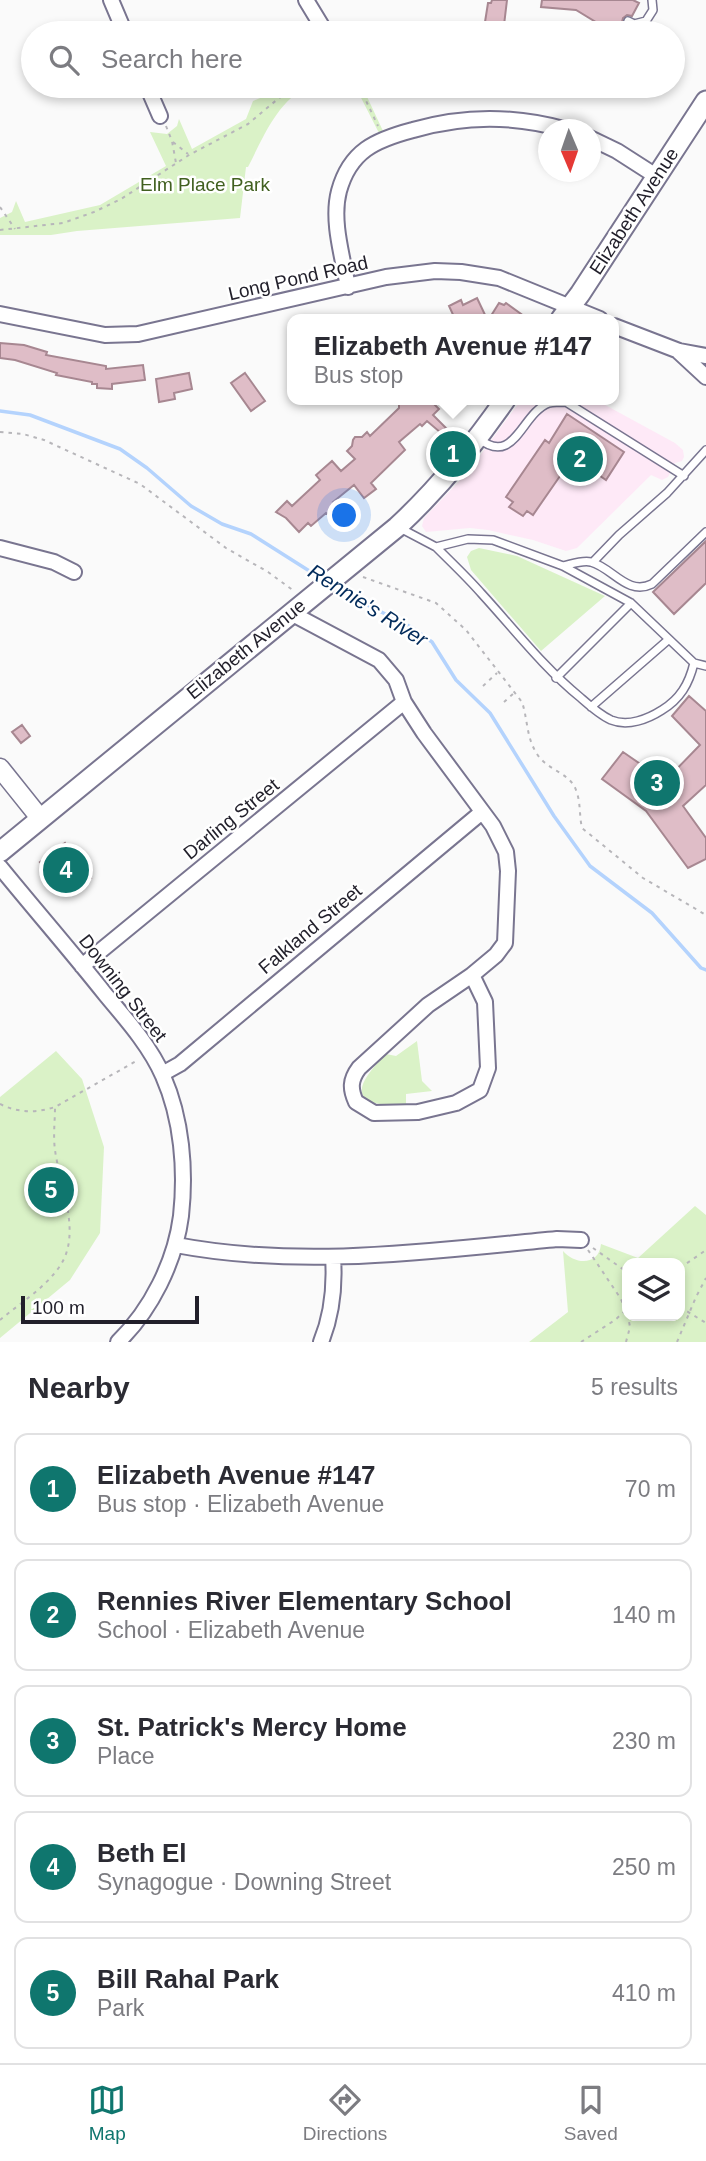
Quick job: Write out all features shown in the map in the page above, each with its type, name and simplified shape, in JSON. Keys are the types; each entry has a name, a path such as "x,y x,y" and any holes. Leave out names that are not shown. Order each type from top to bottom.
{"main road":[{"name":"Elizabeth Avenue","path":"566,313 706,101"},
{"name":"Elizabeth Avenue","path":"0,852 301,600 346,575 434,491 501,405"}],"street":[{"path":"111,0 120,21"},
{"path":"306,0 319,21"},
{"path":"153,98 160,116"},
{"path":"348,287 336,205 339,191 354,160 384,138 452,121 481,118 538,121"},
{"path":"601,143 656,176"},
{"name":"Long Pond Road","path":"0,314 117,336 163,330 413,273 461,272 499,278 566,313"},
{"path":"619,328 679,351 706,356"},
{"path":"679,351 706,377"},
{"path":"0,548 54,562 74,572"},
{"path":"301,600 379,660 396,680 404,702 501,839 506,852 506,933 502,950 472,975 428,1005 359,1068 351,1085 356,1102 374,1113 418,1112 456,1103 480,1090 488,1068 485,1002 472,975"},
{"name":"Darling Street","path":"82,965 404,702"},
{"path":"0,768 40,818"},
{"name":"Falkland Street","path":"162,1074 180,1064 482,812"},
{"name":"Downing Street","path":"0,867 128,1021 162,1074 177,1119 183,1167 183,1199 176,1245 146,1307 118,1342"},
{"path":"176,1245 246,1256 333,1257 557,1239 581,1240"},
{"path":"321,1342 330,1312 334,1281 333,1257"}],"lane":[{"path":"647,21 653,10 652,0"},
{"path":"478,438 493,448 501,448 543,407 549,405"},
{"path":"571,405 684,476"},
{"path":"593,562 684,476 706,450"},
{"path":"397,527 436,547 556,678 591,707 612,720 636,722 654,716 671,705 684,691 694,663"},
{"path":"563,566 582,561 593,562 631,587 648,586 706,532"},
{"path":"436,547 468,539 493,540 563,566 631,603 694,663 706,666"},
{"path":"556,678 631,603"},
{"path":"591,707 668,640"}],"path":[{"path":"0,230 63,223 94,212 189,155 248,124 279,98"},
{"path":"365,98 384,138"},
{"path":"160,116 172,141 176,163"},
{"path":"172,141 189,155"},
{"path":"0,207 16,230"},
{"path":"0,432 33,436 140,484 226,548 268,572 301,600"},
{"path":"346,575 436,603 466,629 522,702 526,713 526,732 538,757 569,779 576,788 582,828 643,878 706,915"},
{"path":"483,686 497,672"},
{"path":"504,702 515,692"},
{"path":"0,1104 25,1111 43,1111 55,1107 142,1058"},
{"path":"0,1320 46,1283 64,1259 69,1221 54,1147 55,1107"},
{"path":"581,1240 622,1269"},
{"path":"581,1240 622,1304"},
{"path":"685,1265 706,1250"},
{"path":"677,1342 706,1278"},
{"path":"685,1310 706,1323"},
{"path":"581,1342 622,1316"},
{"path":"626,1342 629,1321"}],"shaded area":[{"path":"517,405 605,405 675,443 683,450 684,457 682,461 675,463 668,477 662,480 651,475 577,548 566,551 488,530 470,528 426,532 422,526 424,518 467,473"}],"green space":[{"name":"Elm Place Park","path":"260,98 292,98 273,120 246,167 240,218 51,235 0,235 0,218 12,212 16,201 25,222 100,205 166,166 150,132 167,134 177,126 179,119 192,149 246,119 253,101"},
{"path":"361,98 368,98 383,131 379,133"},
{"path":"479,548 517,556 605,596 541,651 471,570 467,557 471,551"},
{"path":"417,1041 422,1081 432,1091 406,1094 406,1105 388,1105 366,1099 362,1094 362,1086 374,1067 386,1054 396,1056"},
{"path":"56,1051 82,1079 104,1147 100,1233 70,1280 0,1338 0,1097"},
{"path":"695,1206 706,1215 706,1342 529,1342 568,1312 563,1251 574,1259 586,1261 596,1256 601,1244 638,1258"}],"building":[{"path":"492,0 507,0 504,21 485,21 488,3"},
{"path":"542,0 633,0 639,3 632,16 627,15 622,21 594,21 576,10 541,7"},
{"path":"477,298 485,314 453,314 449,306 461,300 463,305"},
{"path":"499,303 506,303 521,314 492,314"},
{"path":"0,343 24,345 47,352 46,355 106,366 106,369 143,365 145,380 112,384 112,389 97,388 97,384 92,382 56,375 57,373 15,360 0,358"},
{"path":"189,373 192,389 174,393 175,399 159,402 156,379"},
{"path":"245,373 265,401 251,411 231,383"},
{"path":"399,405 435,405 439,409 433,415 446,428 441,433 427,421 422,426 420,424 399,442 405,450 371,483 376,489 364,498 354,485 333,502 344,513 336,520 326,513 311,526 308,523 299,532 276,512 287,501 292,506 320,480 316,475 332,461 341,471 355,459 347,451 355,437 362,437 367,432 370,436"},
{"path":"567,414 624,452 606,480 593,471 589,476 569,463 533,515 527,511 523,516 509,507 513,502 506,497 545,440 549,443"},
{"path":"706,541 706,583 674,614 653,592"},
{"path":"689,696 706,711 706,785 683,806 706,838 706,859 688,868 646,811 602,779 623,752 665,781 700,745 672,716"},
{"path":"22,725 30,736 21,743 12,732"},
{"path":"65,843 91,878 72,893 40,862"}],"waterway":[{"name":"Rennie's River","path":"0,411 30,415 120,449 191,506 222,524 251,534 322,579"},
{"name":"Rennie's River","path":"334,588 411,627 432,642 456,680 490,713 554,816 590,866 652,913 701,968 706,970"}],"place":[{"name":"Elizabeth Avenue #147","path":"453,454"},
{"name":"Rennies River Elementary School","path":"580,459"},
{"name":"St. Patrick's Mercy Home","path":"657,783"},
{"name":"Beth El","path":"66,870"},
{"name":"Bill Rahal Park","path":"51,1190"}]}
